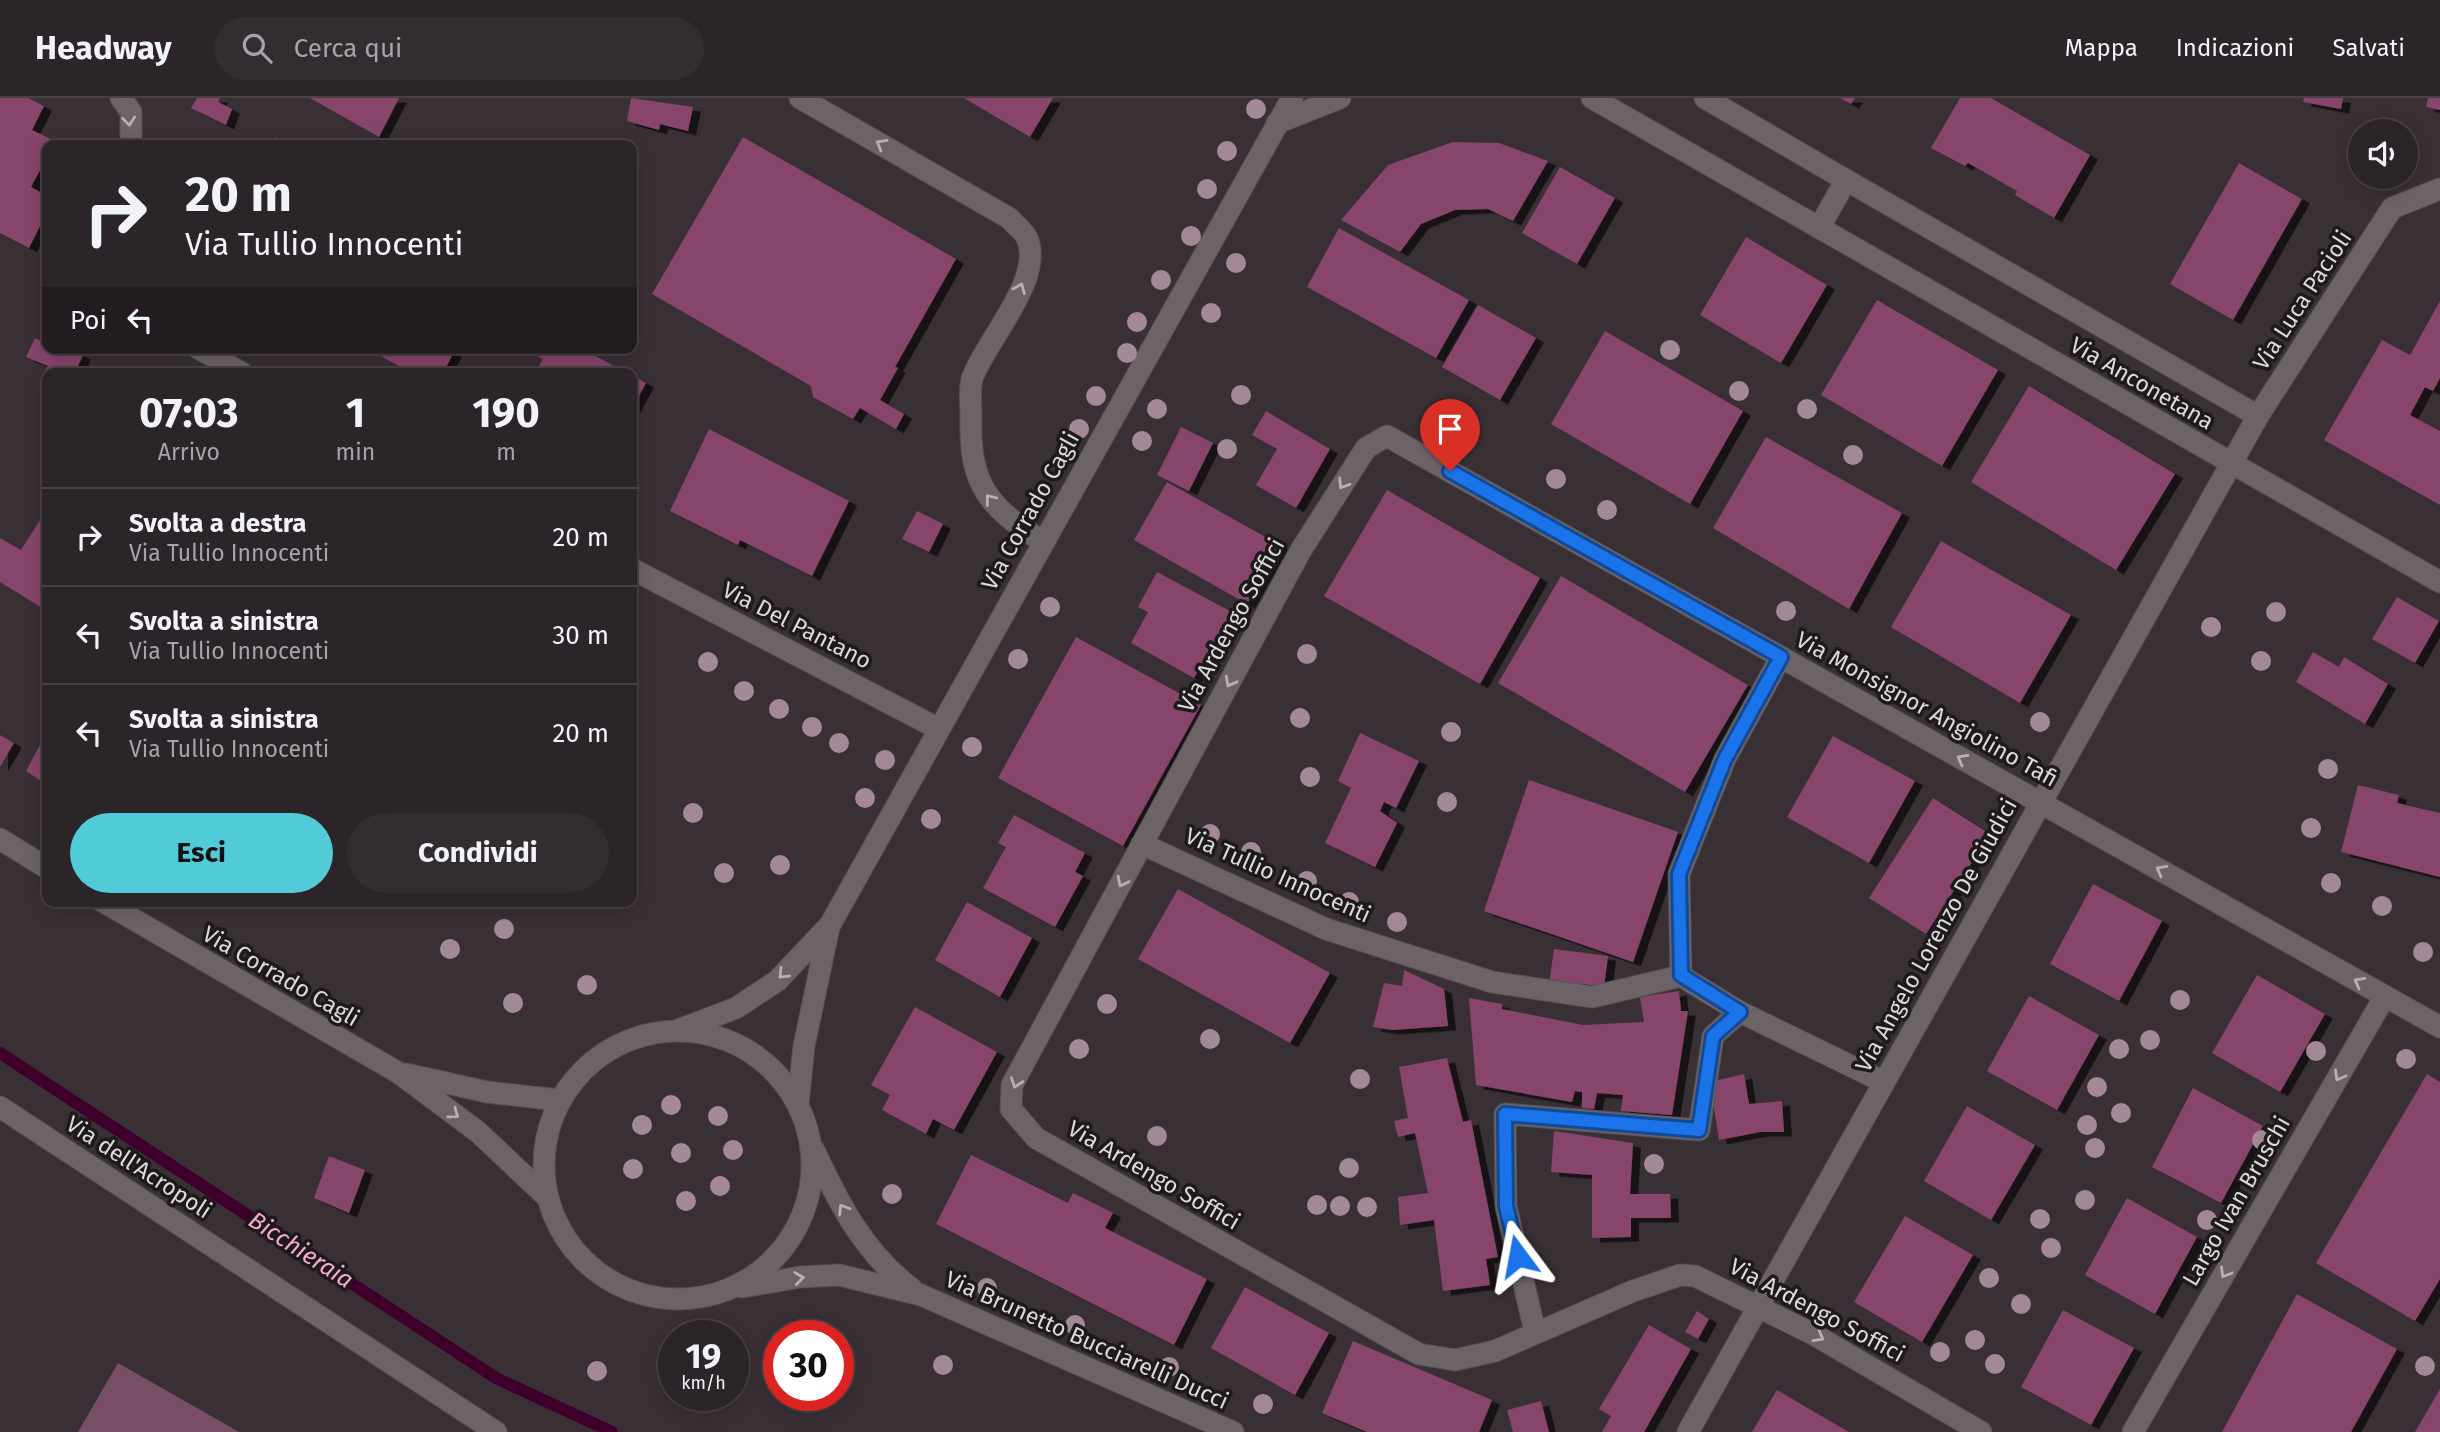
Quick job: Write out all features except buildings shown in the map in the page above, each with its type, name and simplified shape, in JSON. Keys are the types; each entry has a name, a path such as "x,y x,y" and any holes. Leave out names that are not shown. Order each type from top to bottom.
{"street":[{"path":"121,98 131,112 131,140"},
{"path":"800,98 1009,218 1027,237 1031,262 1015,301 971,380 970,446 982,489 1004,517 1042,541"},
{"path":"1275,98 1277,123 1340,98"},
{"name":"Via Corrado Cagli","path":"830,925 937,728 997,628 1042,541 1292,98"},
{"name":"Via Anconetana","path":"1592,98 2440,582"},
{"name":"Via Anconetana","path":"1705,98 2258,416"},
{"path":"1819,228 1846,180"},
{"name":"Via Luca Pacioli","path":"2230,464 2392,208 2440,189"},
{"path":"209,354 233,368"},
{"name":"Via Monsignor Angiolino Tafi","path":"1387,436 2440,1027"},
{"name":"Via Ardengo Soffici","path":"1387,436 1366,448 1301,550 1012,1084 1011,1109 1021,1124 1036,1138 1419,1354 1455,1360 1495,1351 1535,1332 1679,1275 1695,1276 1759,1305 1981,1432"},
{"name":"Via Angelo Lorenzo De Giudici","path":"1688,1432 2230,464"},
{"name":"Via Del Pantano","path":"637,572 937,728"},
{"path":"1781,657 1725,759 1679,874 1681,975 1740,1012 1884,1082"},
{"path":"0,839 42,865"},
{"name":"Via Tullio Innocenti","path":"1142,844 1325,929 1492,982 1592,997 1681,975"},
{"name":"Via Corrado Cagli","path":"112,907 399,1073 478,1132 546,1196"},
{"path":"678,1030 715,1035 748,1050 777,1073 798,1104 811,1144 811,1188 797,1230 769,1265 732,1289 693,1299 654,1298 617,1285 585,1263 576,1253 560,1232 546,1196 542,1163 547,1130 559,1100 581,1071 609,1049 642,1035 678,1030 736,1008 778,981 830,925"},
{"path":"798,1104 804,1046 830,925"},
{"name":"Largo Ivan Bruschi","path":"2133,1432 2385,996"},
{"path":"1535,1332 1506,1206 1505,1114 1699,1130 1713,1036 1740,1012"},
{"name":"Via Corrado Cagli","path":"399,1073 487,1092 559,1100"},
{"name":"Via dell'Acropoli","path":"0,1107 496,1432"},
{"name":"Via Brunetto Bucciarelli Ducci","path":"811,1144 841,1208 886,1270 921,1295"},
{"name":"Via Brunetto Bucciarelli Ducci","path":"732,1289 800,1277 839,1275 921,1295 1233,1432"}],"shaded area":[{"path":"118,1363 239,1432 78,1432"}],"waterway":[{"name":"Bicchieraia","path":"0,1053 496,1378 612,1432"}],"route":[{"path":"1450,471 1781,657 1725,759 1679,874 1681,975 1740,1012 1713,1036 1699,1130 1505,1114 1506,1206 1518,1256"}]}
